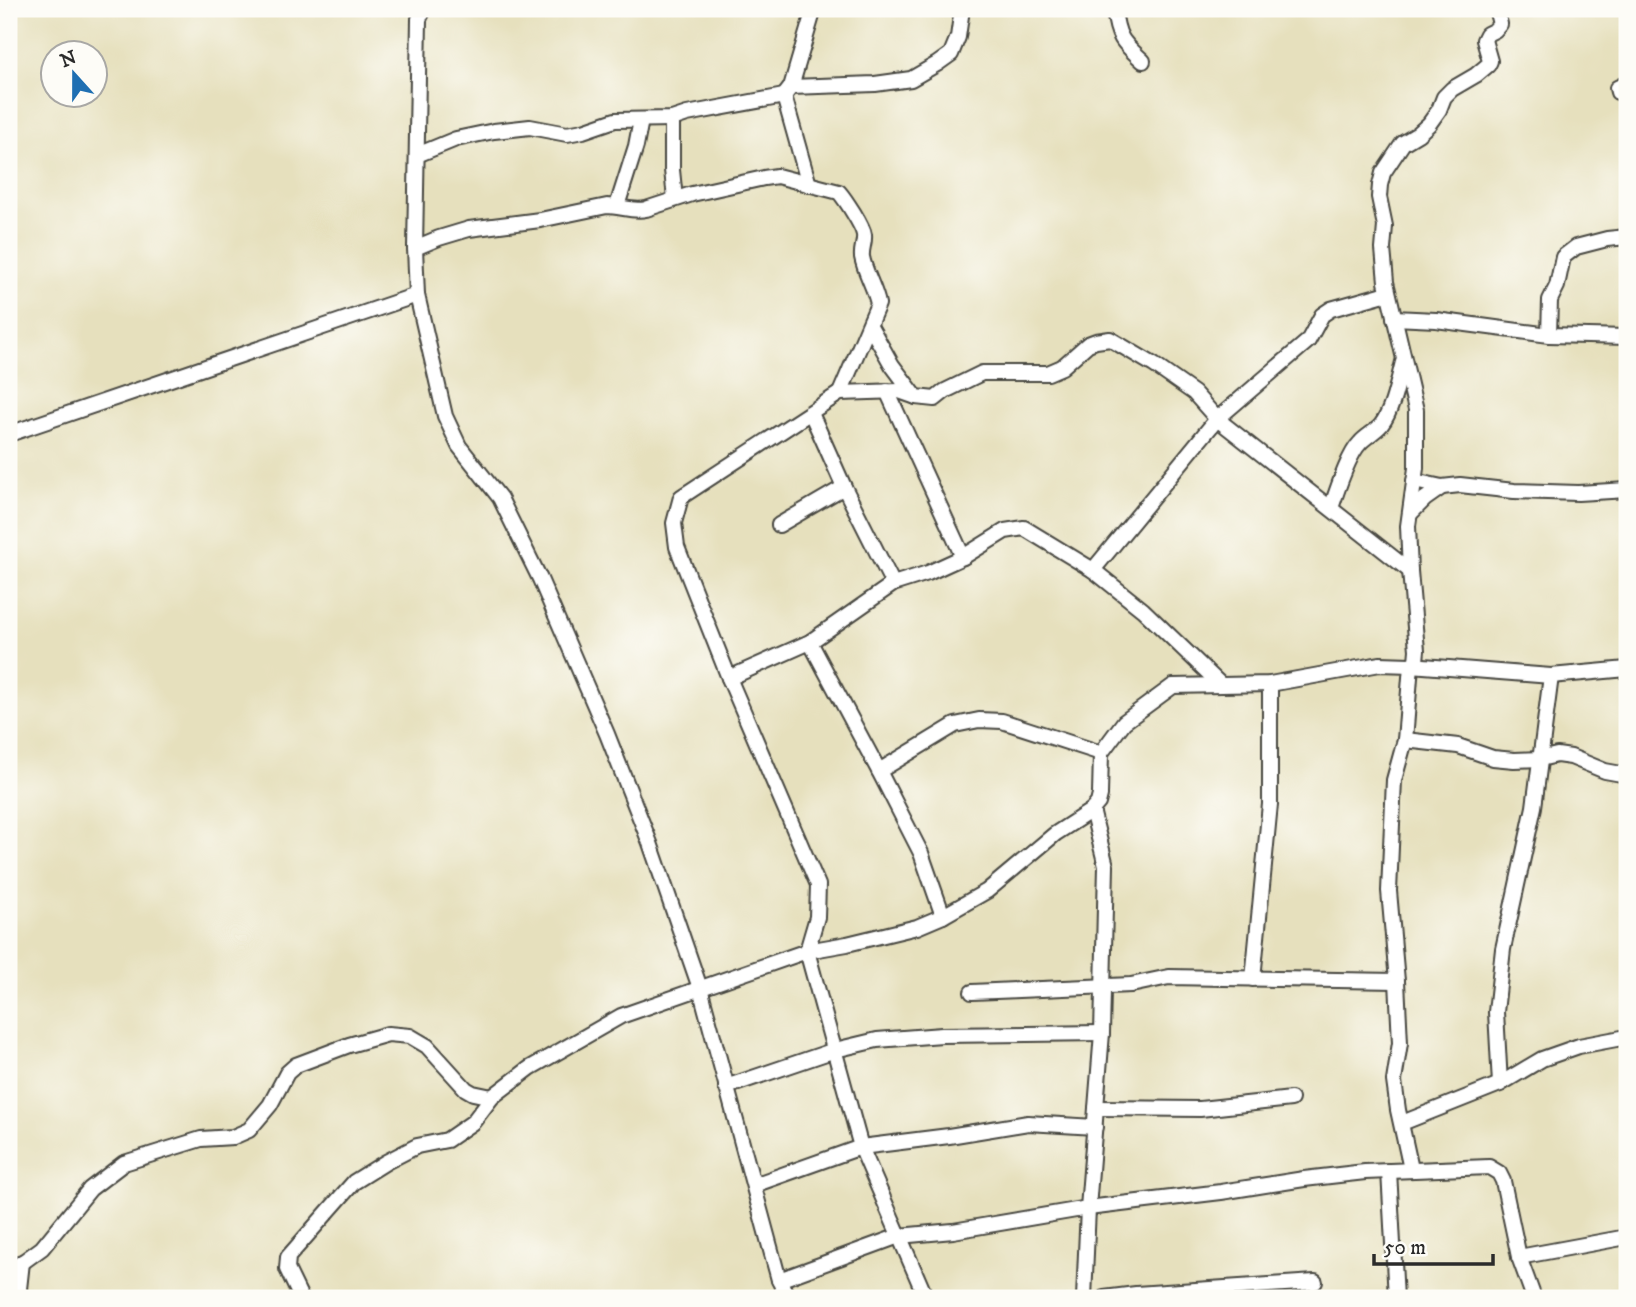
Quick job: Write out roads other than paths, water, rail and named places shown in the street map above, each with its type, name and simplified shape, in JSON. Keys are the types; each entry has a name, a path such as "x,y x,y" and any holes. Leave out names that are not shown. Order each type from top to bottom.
{"street":[{"path":"809,185 788,91 814,9"},
{"path":"417,155 456,139 494,131 530,127 567,134 615,120 672,119 788,91 911,79 951,54 958,37 962,9"},
{"path":"1114,9 1119,36 1143,61"},
{"path":"1411,664 1416,661 1417,650 1408,526 1416,456 1416,410 1388,293 1382,248 1385,226 1378,197 1383,173 1403,144 1429,124 1444,97 1452,89 1488,65 1484,40 1486,34 1500,24 1496,9"},
{"path":"419,12 415,248 417,295 445,416 459,446 500,498 540,579 607,734 650,843 701,988 779,1280 788,1298"},
{"path":"1627,83 1617,88 1618,92 1627,94"},
{"path":"672,119 675,200"},
{"path":"617,206 636,146 641,120"},
{"path":"415,248 469,229 540,220 607,206 640,211 704,191 777,176 839,192 864,235 862,259 878,304 840,393"},
{"path":"1549,335 1550,300 1557,286 1563,257 1576,247 1627,237"},
{"path":"1093,570 1217,419 1308,341 1322,315 1331,309 1388,293"},
{"path":"9,434 417,295"},
{"path":"1394,318 1436,320 1549,335 1627,337"},
{"path":"870,327 892,365 916,397"},
{"path":"926,1298 861,1147 807,951 817,917 818,885 729,678 677,547 674,523 681,497 840,393 900,391 916,397 935,399 945,391 982,373 1048,373 1062,366 1088,344 1110,339 1194,393 1217,419 1410,571"},
{"path":"1331,508 1353,451 1381,425 1390,409 1404,360"},
{"path":"887,391 963,558"},
{"path":"1390,409 1414,401"},
{"path":"811,412 844,487 893,584"},
{"path":"1414,481 1442,487 1460,485 1514,491 1578,493 1627,490"},
{"path":"779,525 844,487"},
{"path":"1410,514 1442,487"},
{"path":"729,678 810,642 893,584 963,558 1004,530 1024,528 1093,570 1143,610 1220,685"},
{"path":"810,642 921,853 943,916"},
{"path":"301,1298 287,1269 288,1257 354,1182 417,1146 447,1140 473,1122 492,1097 530,1068 621,1016 807,951 917,927 943,916 987,891 1055,834 1092,810 1098,803 1100,794 1101,753 1124,722 1173,686 1270,684 1380,664 1411,664 1551,676 1627,669"},
{"path":"1411,664 1405,740 1394,780 1389,891 1399,1043 1394,1081 1411,1169"},
{"path":"1500,1084 1496,1012 1503,949 1534,807 1551,676"},
{"path":"1253,979 1270,804 1270,684"},
{"path":"879,771 955,725 979,720 1002,721 1101,753"},
{"path":"1405,740 1458,746 1493,758 1514,760 1557,755 1571,757 1605,771 1627,775"},
{"path":"1084,1298 1088,1208 1102,1033 1107,866 1092,810"},
{"path":"972,992 1131,985 1169,977 1396,981"},
{"path":"726,1087 835,1050 877,1040 942,1035 1102,1033"},
{"path":"9,1272 42,1248 90,1189 124,1163 201,1139 233,1137 249,1130 270,1105 287,1073 296,1065 349,1045 388,1034 410,1036 427,1046 466,1089 492,1097"},
{"path":"1402,1123 1500,1084 1542,1059 1579,1046 1627,1037"},
{"path":"1096,1108 1200,1109 1291,1099"},
{"path":"754,1185 861,1147 1028,1123 1095,1127"},
{"path":"779,1280 899,1236 953,1231 1088,1208 1221,1192 1304,1178 1411,1169 1489,1167 1499,1172 1503,1181 1519,1256 1534,1298"},
{"path":"1389,1171 1395,1298"},
{"path":"1519,1256 1627,1237"},
{"path":"17,1290 22,1262"},
{"path":"1104,1298 1136,1294 1236,1293 1315,1282"}]}
